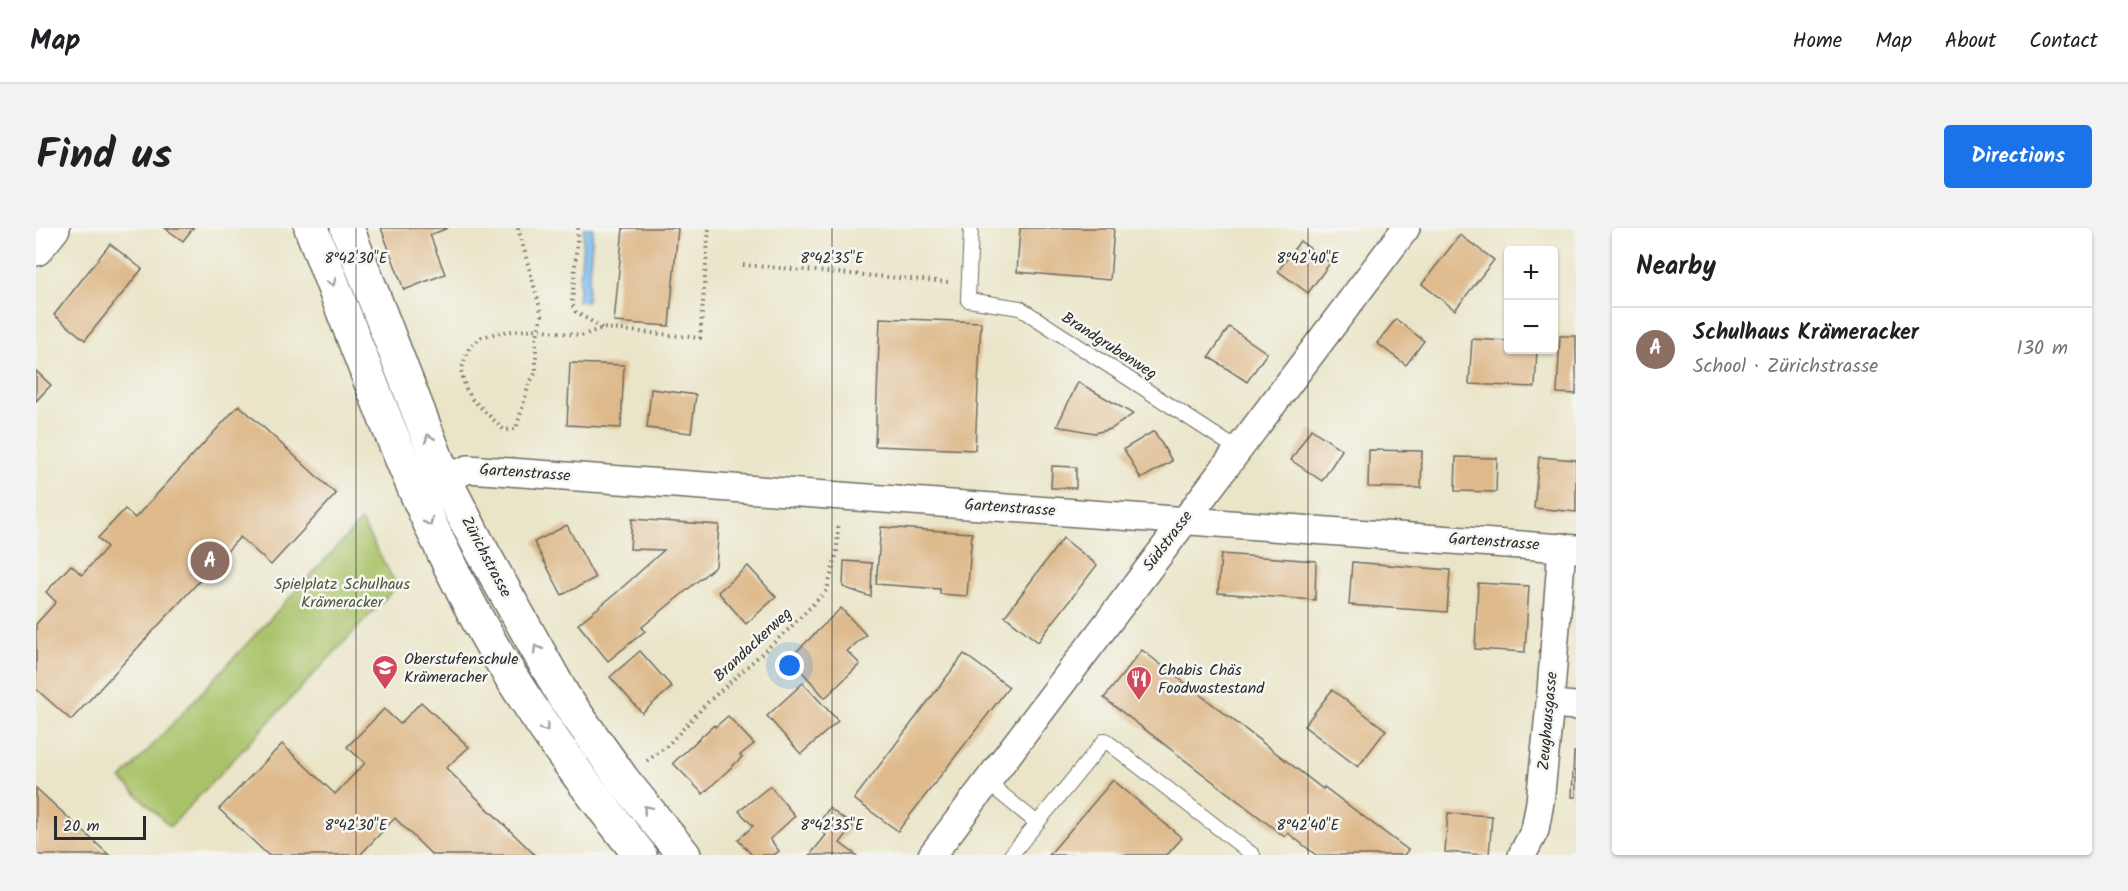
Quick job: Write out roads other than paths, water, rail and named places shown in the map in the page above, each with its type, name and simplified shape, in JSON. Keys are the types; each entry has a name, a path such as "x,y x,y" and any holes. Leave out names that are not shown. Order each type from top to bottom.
{"main road":[{"path":"36,249 53,228"},
{"name":"Zürichstrasse","path":"311,228 420,504 480,624 536,714 575,771 640,855"},
{"name":"Zürichstrasse","path":"347,228 446,480 512,606 564,697 623,780 684,855"}],"street":[{"name":"Südstrasse","path":"932,855 1406,228"},
{"name":"Gartenstrasse","path":"446,480 468,469 1569,548"},
{"name":"Zeughausgasse","path":"1522,855 1535,830 1563,705 1569,548"}],"lane":[{"name":"Brandgrubenweg","path":"971,228 968,300 1020,308 1237,449"},
{"path":"1011,855 1105,740 1252,855"},
{"path":"987,782 1037,823"}],"water":[{"path":"584,228 593,228 587,302 578,301"}],"place":[{"name":"Schulhaus Krämeracker","path":"210,561"},
{"name":"Oberstufenschule Krämeracher","path":"385,691"},
{"name":"Chabis Chäs Foodwastestand","path":"1139,702"}],"park label":[{"name":"Spielplatz Schulhaus Krämeracker","path":"342,593"}]}
